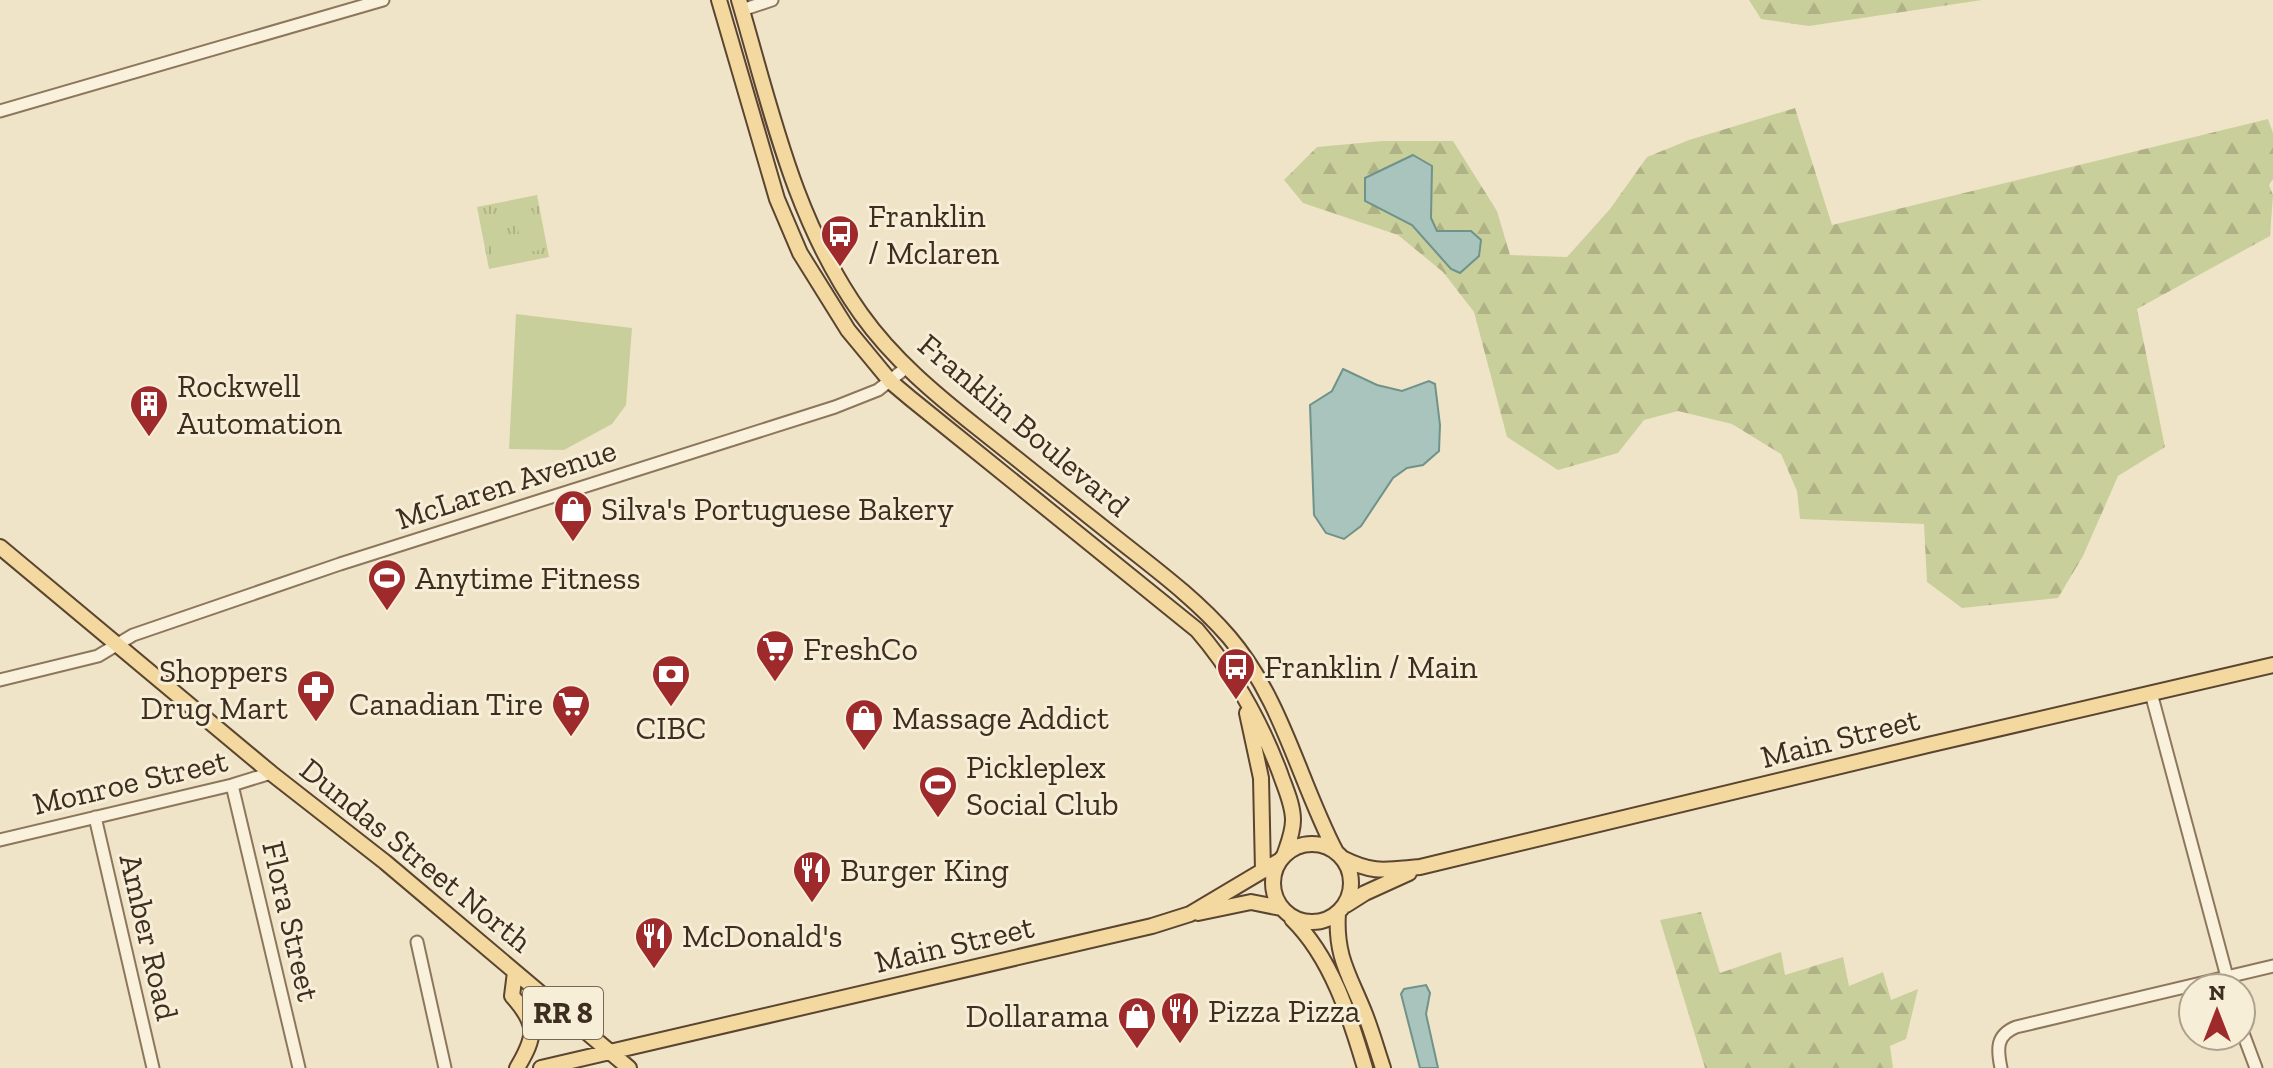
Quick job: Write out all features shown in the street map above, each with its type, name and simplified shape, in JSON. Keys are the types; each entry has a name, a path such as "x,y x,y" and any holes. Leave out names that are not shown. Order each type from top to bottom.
{"main road":[{"name":"Franklin Boulevard","path":"719,0 777,199 800,253 848,330 891,382 1197,630 1217,652 1264,732 1292,809 1291,837 1281,859"},
{"name":"Franklin Boulevard","path":"740,5 789,175 805,216 832,270 862,316 907,367 945,402 1182,590 1230,639 1256,674 1276,711 1317,816 1339,855"},
{"name":"Dundas Street North","path":"0,547 271,773 385,862 611,1054"},
{"name":"Main Street","path":"1339,855 1375,871 1420,867 2273,665"},
{"path":"1242,690 1261,778 1263,871"},
{"path":"1365,1068 1340,995 1310,941 1284,910 1273,883 1281,859 1292,850 1311,844 1321,845 1339,855 1351,877 1349,898 1341,910 1337,943 1383,1068"},
{"name":"Main Street","path":"1190,914 1281,859"},
{"name":"Main Street","path":"1341,910 1365,893 1420,867"},
{"name":"Main Street","path":"541,1068 1108,938 1190,914 1251,902 1284,910"},
{"path":"1284,910 1296,919 1318,922 1341,910"},
{"path":"515,972 512,996 529,1017 532,1031 530,1045 517,1068"},
{"name":"RR 8","path":"611,1054 629,1068"}],"street":[{"path":"0,111 383,0"},
{"path":"740,5 772,0"},
{"name":"McLaren Avenue","path":"0,680 98,656 133,635 340,564 835,407 878,390 907,367"},
{"path":"2151,693 2226,972"},
{"name":"Monroe Street","path":"0,840 271,773"},
{"name":"Flora Street","path":"232,785 299,1068"},
{"name":"Amber Road","path":"95,817 153,1068"},
{"path":"417,942 445,1068"},
{"path":"2001,1068 1997,1049 2006,1031 2177,993"}],"green space":[{"path":"1749,0 1982,0 1809,26 1761,19"},
{"path":"1795,108 1832,225 2268,119 2273,133 2273,179 2269,185 2273,195 2270,236 2137,309 2165,447 2118,476 2083,556 2058,598 1962,608 1927,582 1924,524 1800,519 1797,491 1781,454 1732,424 1678,411 1644,420 1618,453 1558,470 1507,437 1474,312 1443,272 1398,235 1303,203 1284,180 1317,147 1382,141 1453,141 1497,211 1510,255 1567,257 1610,209 1647,157 1689,140","holes":["1413,155 1432,166 1431,218 1451,269 1412,225 1365,201 1365,178"]},
{"path":"537,195 549,257 489,269 477,207"},
{"path":"533,211 541,250 523,253 515,214"},
{"path":"503,217 511,255 493,258 485,220"},
{"path":"516,314 632,328 626,405 612,424 564,450 509,449"},
{"path":"1701,912 1720,973 1781,952 1785,975 1843,957 1849,986 1883,972 1891,1000 1918,989 1906,1039 1890,1046 1893,1068 1705,1068 1660,920"}],"water":[{"path":"1413,155 1432,166 1431,218 1437,231 1471,231 1481,240 1479,256 1460,273 1451,269 1412,225 1365,201 1365,178"},
{"path":"1343,369 1377,385 1402,391 1429,381 1435,384 1440,425 1439,451 1423,465 1407,468 1393,478 1361,526 1344,539 1326,533 1314,515 1310,405 1332,391"},
{"path":"1426,985 1430,993 1426,1014 1438,1068 1420,1068 1401,994 1404,989"}],"place":[{"name":"Franklin / Mclaren","path":"840,268"},
{"name":"Rockwell Automation","path":"149,438"},
{"name":"Silva's Portuguese Bakery","path":"573,543"},
{"name":"Anytime Fitness","path":"387,612"},
{"name":"FreshCo","path":"775,683"},
{"name":"Franklin / Main","path":"1236,701"},
{"name":"CIBC","path":"671,708"},
{"name":"Shoppers Drug Mart","path":"316,723"},
{"name":"Canadian Tire","path":"571,738"},
{"name":"Massage Addict","path":"864,752"},
{"name":"Pickleplex Social Club","path":"938,819"},
{"name":"Burger King","path":"812,904"},
{"name":"McDonald's","path":"654,970"},
{"name":"Pizza Pizza","path":"1180,1045"},
{"name":"Dollarama","path":"1137,1050"}]}
